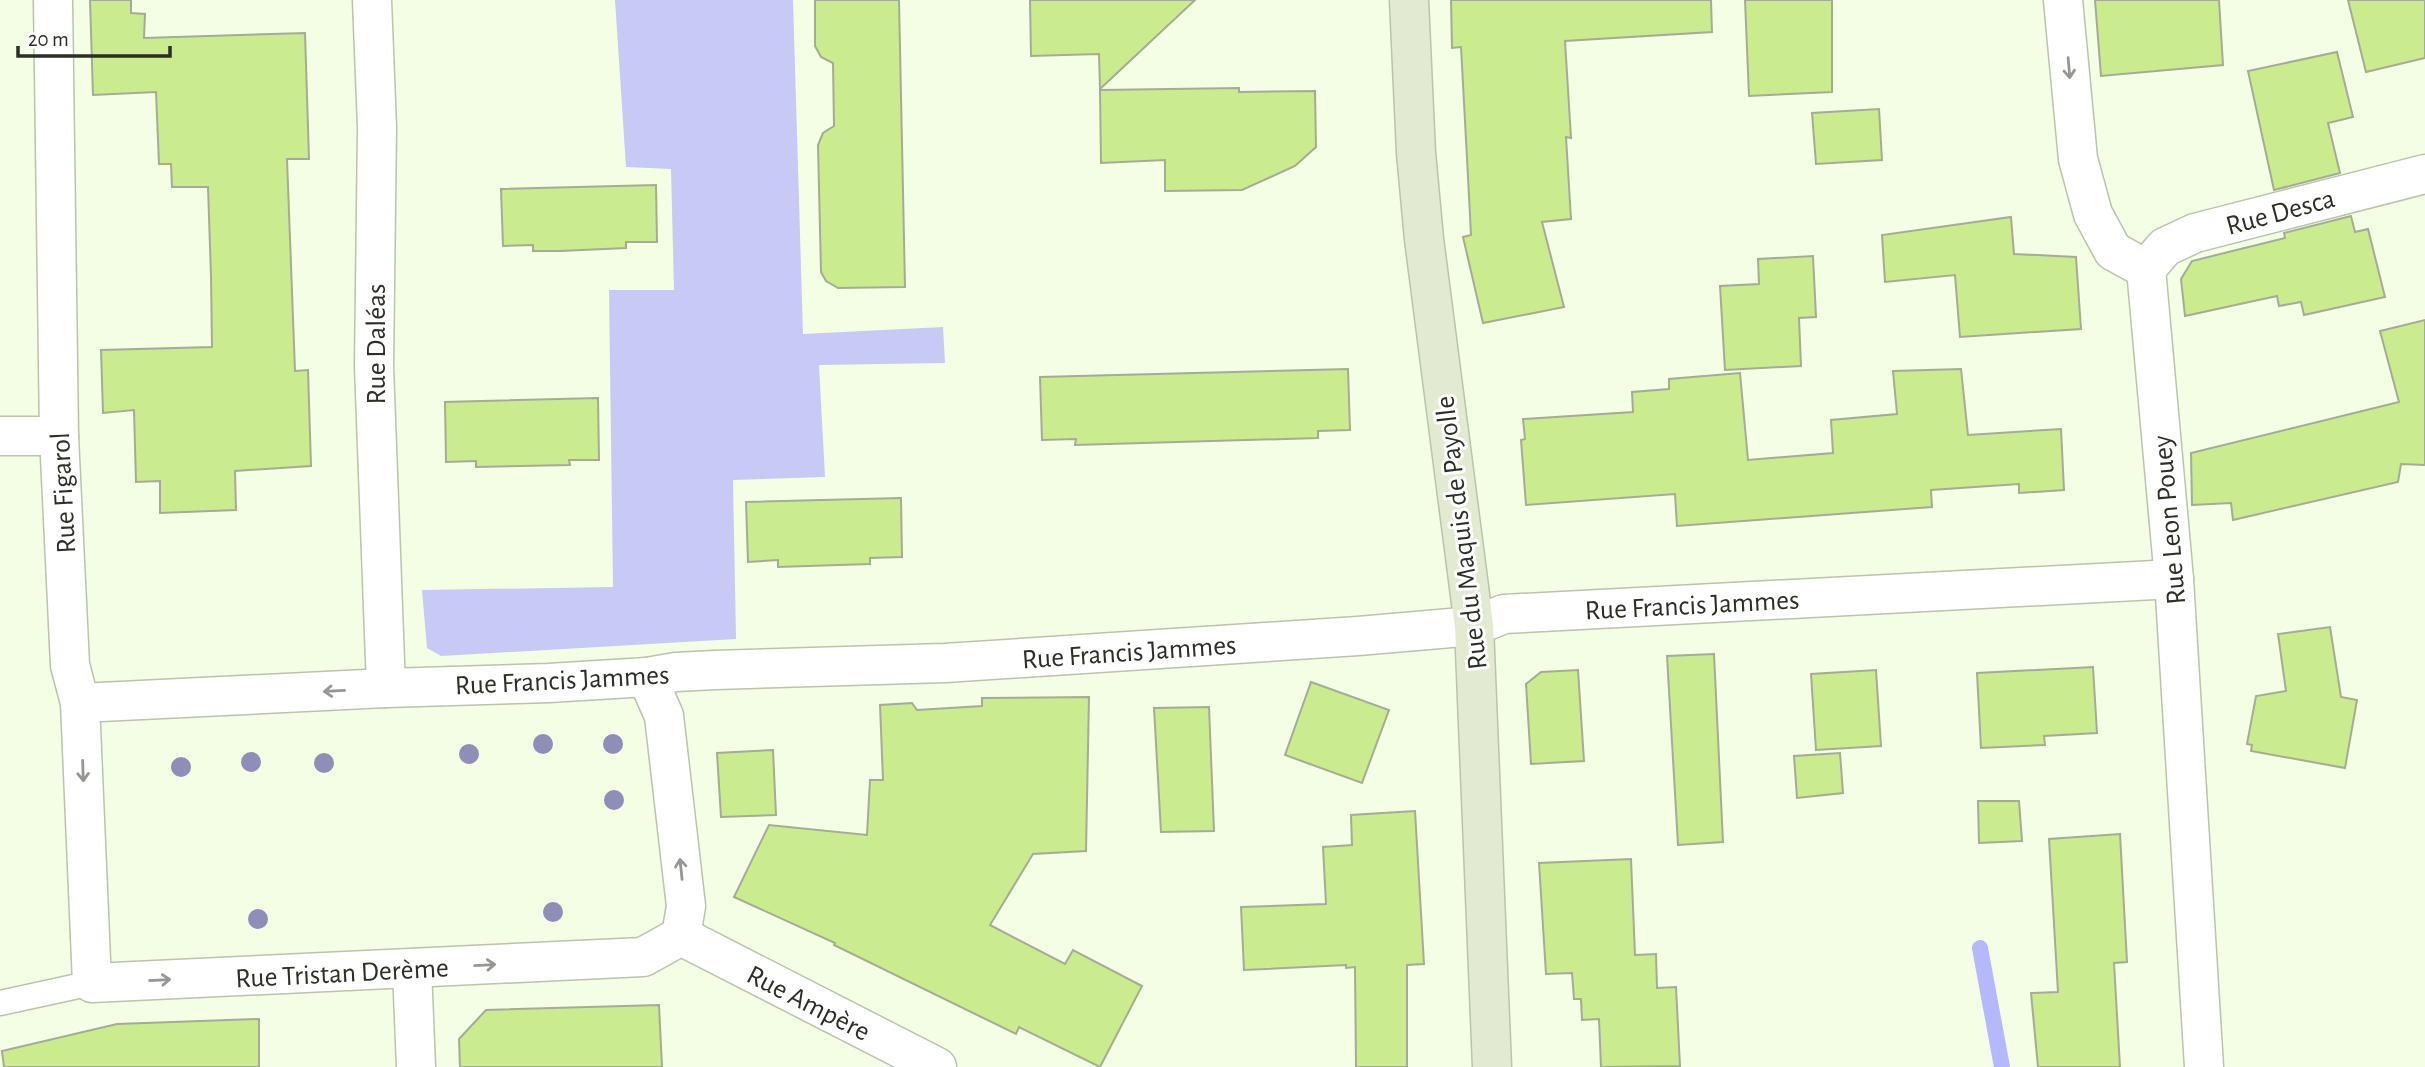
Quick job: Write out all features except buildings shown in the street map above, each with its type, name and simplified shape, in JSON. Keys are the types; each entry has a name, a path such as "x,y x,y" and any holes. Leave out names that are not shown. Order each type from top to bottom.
{"street":[{"name":"Rue Figarol","path":"53,0 59,436 70,665 80,703 92,984"},
{"name":"Rue Daléas","path":"372,0 377,127 374,366 386,688"},
{"name":"Rue du Maquis de Payolle","path":"1409,0 1416,153 1424,239 1474,626 1492,1067"},
{"path":"2063,0 2078,159 2093,214 2113,251 2146,270"},
{"name":"Rue Desca","path":"2146,270 2165,247 2195,233 2425,174"},
{"name":"Rue Leon Pouey","path":"2146,270 2174,579 2204,1067"},
{"path":"0,436 59,436"},
{"name":"Rue Francis Jammes","path":"80,703 549,683 702,671 999,660 1474,626 1504,614 2174,579"},
{"path":"647,677 664,716 685,906 681,936"},
{"name":"Rue Tristan Derème","path":"92,984 643,957 681,936"},
{"name":"Rue Ampère","path":"681,936 937,1067"},
{"path":"412,969 416,1067"}],"lane":[{"name":"Rue Tristan Derème","path":"0,1003 92,984"}],"shaded area":[{"path":"615,0 793,0 803,334 943,327 945,363 819,365 825,477 733,480 736,639 441,656 427,648 422,590 613,587 609,290 674,290 671,169 626,167"}],"waterway":[{"path":"1980,948 2002,1067"}]}
